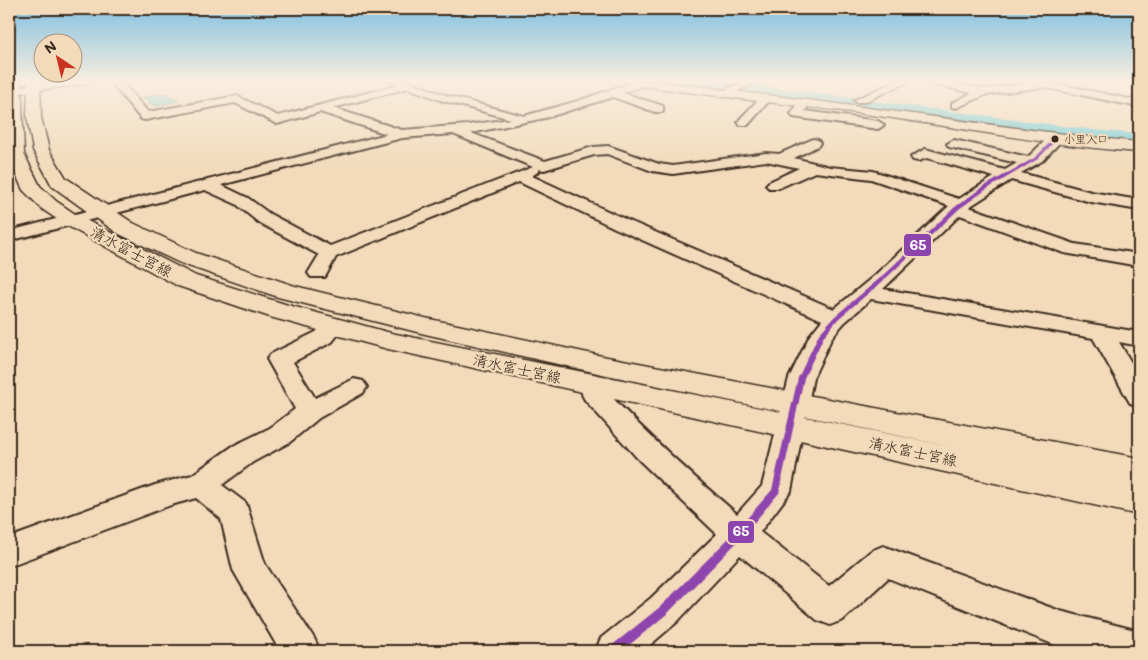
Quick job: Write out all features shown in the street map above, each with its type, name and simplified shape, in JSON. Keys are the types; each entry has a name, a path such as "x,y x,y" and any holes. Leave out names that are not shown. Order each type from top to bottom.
{"main road":[{"name":"清水富士宮線","path":"18,111 12,154 33,190 71,220 187,281 333,327 594,385 794,414 1139,472"},
{"name":"清水富士宮線","path":"31,111 41,150 59,182 125,228 188,258 287,292 602,365 1139,500"},
{"path":"860,111 1055,138 1139,147"}],"street":[{"path":"141,111 145,116 173,111"},
{"path":"259,111 277,120 310,111"},
{"path":"329,111 401,134"},
{"path":"492,111 523,119"},
{"path":"9,236 401,134 425,130 477,128 523,119 551,111"},
{"path":"744,122 754,111"},
{"path":"799,111 797,114 878,125"},
{"path":"450,129 544,166"},
{"path":"614,651 664,610 738,535 776,491 801,378 821,335 836,318 960,207 985,188 1030,162 1055,138"},
{"path":"781,159 813,143"},
{"path":"954,144 1030,162"},
{"path":"318,273 329,253 544,166 593,151 608,150 657,168 673,170 766,157 781,159 811,168 873,175 1071,249 1139,260"},
{"path":"918,158 925,153 1074,194 1108,202 1139,205"},
{"path":"774,185 811,168"},
{"path":"520,176 621,224 836,318"},
{"path":"206,184 242,201 264,218 329,253"},
{"path":"866,292 1139,339"},
{"path":"310,412 279,359 324,337 333,327"},
{"path":"1102,333 1139,397"},
{"path":"594,385 594,394 616,420 667,472 738,535 830,608 883,561 1060,629 1139,650"},
{"path":"9,552 166,494 201,485 243,454 280,435 310,412 354,387"},
{"path":"201,485 235,512 250,570 301,651"}],"waterway":[{"path":"901,111 1094,137 1139,141"}],"transit line":[{"name":"65","path":"614,651 664,610 738,535 776,491 801,378 821,335 836,318 881,280 957,208 985,188 1037,158 1055,139"}],"place":[{"name":"小里入口","path":"1055,139"}]}
